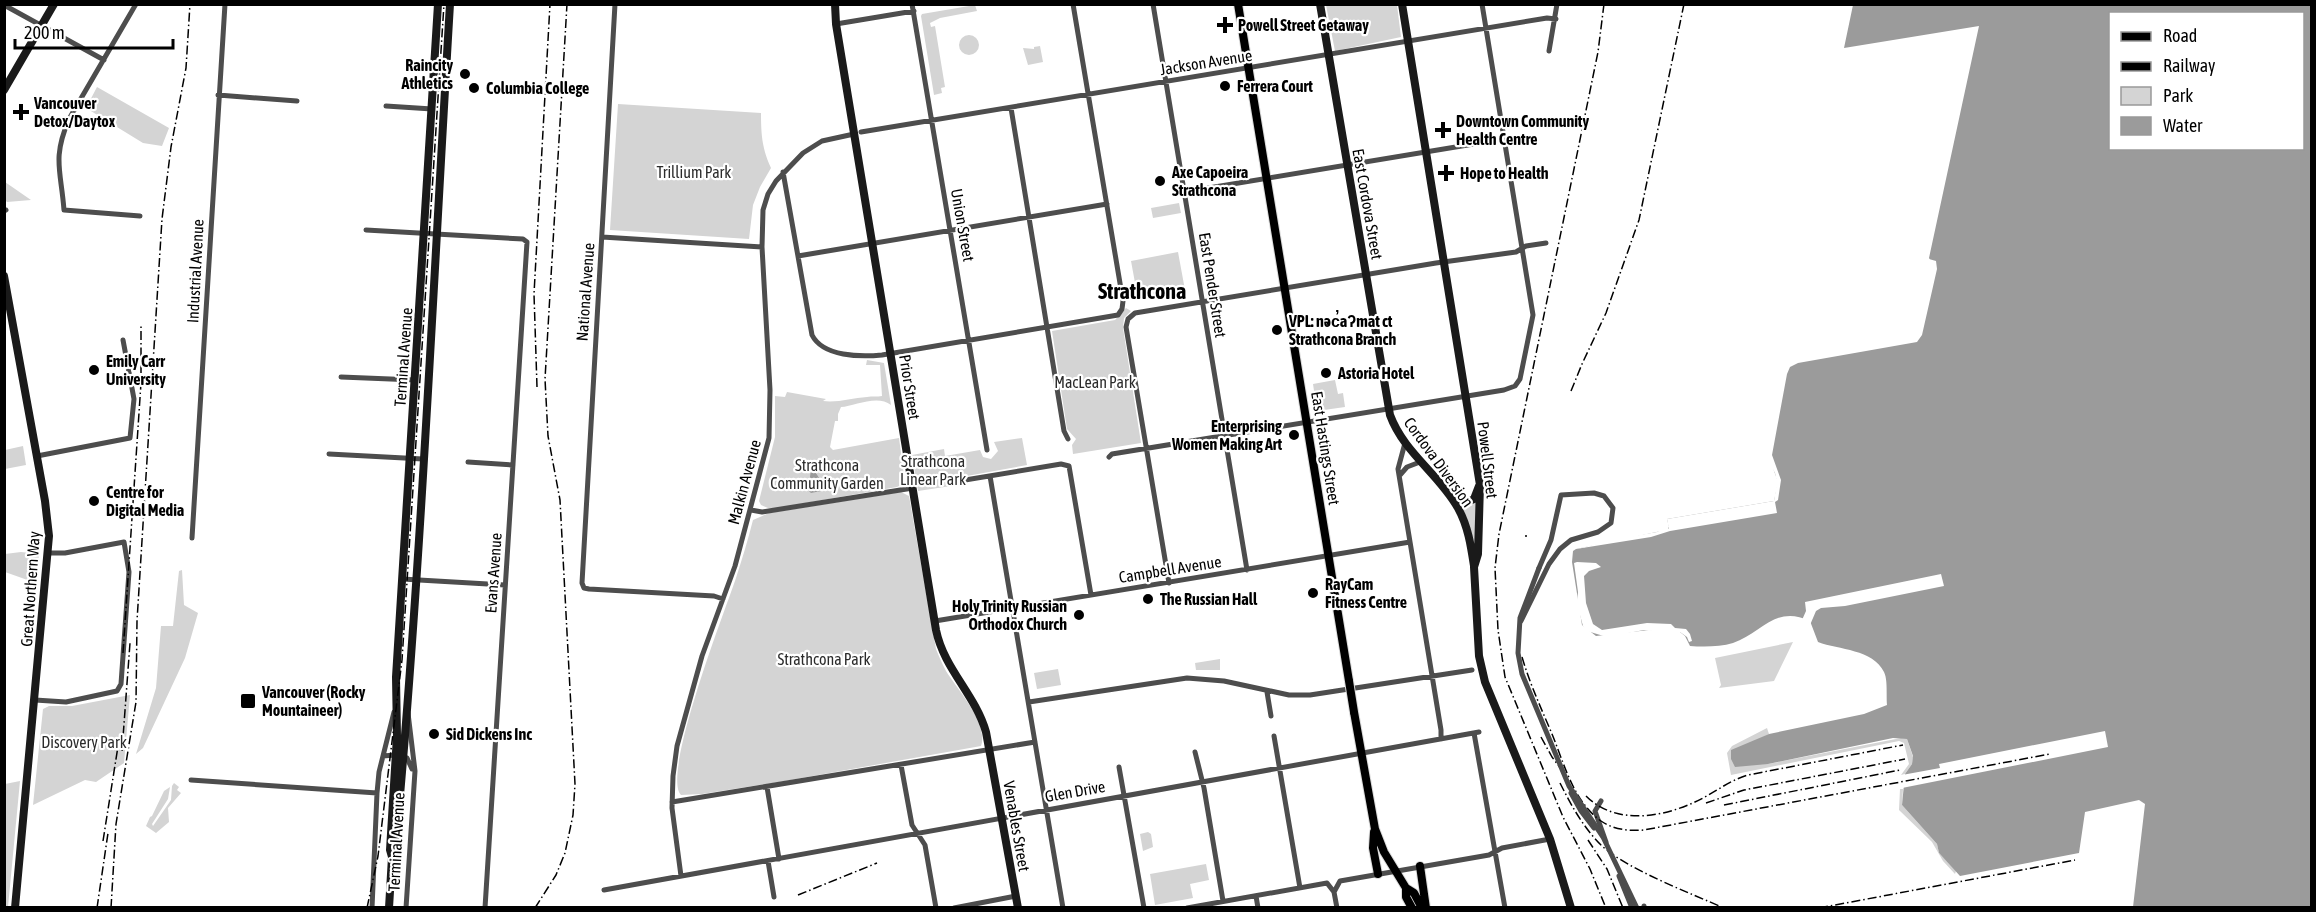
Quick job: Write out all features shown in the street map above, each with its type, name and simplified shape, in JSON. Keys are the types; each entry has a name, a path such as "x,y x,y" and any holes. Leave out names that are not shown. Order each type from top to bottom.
{"main road":[{"path":"4,90 54,4"},
{"name":"Terminal Avenue","path":"399,756 395,711 438,4"},
{"name":"Terminal Avenue","path":"389,908 392,856 390,850 406,707 416,580 450,4"},
{"name":"Prior Street","path":"830,4 856,133 935,621 946,660 983,721 990,750"},
{"name":"Prior Street","path":"835,4 835,21"},
{"name":"East Hastings Street","path":"1238,4 1375,829 1395,871 1406,888 1414,893 1422,908"},
{"name":"East Cordova Street","path":"1320,4 1389,408"},
{"name":"Powell Street","path":"1402,4 1480,485 1478,554 1474,567 1479,656 1485,682 1550,839 1571,908"},
{"name":"Great Northern Way","path":"4,276 48,521 48,554 15,908"},
{"name":"Cordova Diversion","path":"1389,408 1394,426 1405,443 1450,496 1465,523 1474,567"},
{"path":"1450,496 1462,502 1468,502 1474,499 1480,485"},
{"name":"Venables Street","path":"990,750 1018,908"},
{"path":"1375,829 1373,848 1377,874"},
{"path":"1420,866 1426,908"},
{"name":"East Hastings Street","path":"1406,888 1406,897 1412,908"}],"street":[{"path":"136,4 69,119 62,135 57,164 64,210 140,216"},
{"name":"Industrial Avenue","path":"192,538 225,4"},
{"name":"National Avenue","path":"615,4 581,581 583,587 589,589 723,599"},
{"path":"783,172 810,330 814,340 839,353 863,357 1116,316 1121,311 1123,301 1073,4"},
{"name":"East Pender Street","path":"1154,4 1247,570"},
{"path":"1109,457 1112,454 1146,448 1515,386 1520,379 1533,315 1482,4"},
{"path":"1550,51 1557,4"},
{"path":"4,5 104,60"},
{"path":"835,21 913,8"},
{"name":"Union Street","path":"913,8 987,450"},
{"name":"Jackson Avenue","path":"856,133 1329,56 1546,18 1556,19"},
{"path":"218,95 297,101"},
{"path":"386,106 432,109"},
{"path":"1011,108 1046,328 1064,431 1068,439"},
{"name":"Malkin Avenue","path":"681,876 672,802 674,764 681,728 702,656 752,510 766,458 771,428 761,221 764,204 770,190 783,172 803,153 828,139 856,133"},
{"path":"1184,192 1504,139"},
{"path":"798,256 1107,204"},
{"path":"366,230 436,234"},
{"name":"Evans Avenue","path":"436,234 525,240 485,908"},
{"path":"602,237 762,247"},
{"path":"1169,583 1126,327 1128,319 1135,313 1522,250 1526,246 1546,243"},
{"path":"38,456 130,438 134,399 123,340"},
{"path":"341,377 415,380"},
{"path":"1405,443 1399,461 1400,475 1441,739"},
{"path":"329,454 423,459"},
{"path":"468,462 513,465"},
{"path":"1400,475 1407,467 1420,462"},
{"path":"952,482 1066,465 1070,469 1091,595"},
{"path":"990,476 1063,908"},
{"path":"752,510 762,512 913,488"},
{"path":"1607,846 1581,811 1570,790 1521,675 1517,658 1516,641 1521,620 1554,555 1571,540 1607,528 1613,519 1608,499 1598,494 1561,495 1551,540 1520,618 1518,653 1522,674 1566,778 1603,837 1642,907"},
{"path":"35,700 66,702 117,691 121,684 129,572 124,542 48,554"},
{"name":"Campbell Avenue","path":"935,621 1410,542"},
{"path":"402,579 505,585"},
{"path":"1029,702 1180,678 1224,681 1267,692 1298,696 1472,670"},
{"path":"1267,692 1270,716"},
{"name":"Terminal Avenue","path":"406,707 411,718 411,742 415,771 406,908"},
{"name":"Terminal Avenue","path":"372,908 377,793 383,756 395,711"},
{"name":"Glen Drive","path":"604,890 1477,732 1495,852"},
{"path":"1274,736 1300,888"},
{"path":"672,802 1035,742"},
{"path":"1195,752 1223,901"},
{"path":"383,756 407,758 411,762 413,782"},
{"path":"901,765 912,825 925,845 936,908"},
{"path":"1119,766 1144,908"},
{"path":"191,780 377,793"},
{"path":"767,787 779,859"},
{"path":"1601,801 1595,812 1632,908"},
{"path":"1334,892 1340,881 1489,855 1502,848 1550,839"},
{"path":"1495,852 1505,908"},
{"path":"768,861 774,897"},
{"path":"1187,908 1327,883 1334,892 1337,908"},
{"path":"954,908 1016,896"},
{"path":"1256,896 1258,906"}],"green space":[{"path":"975,5 977,11 940,18 930,23 931,27 935,26 945,87 941,88 942,93 934,95 921,16"},
{"path":"1326,5 1397,5 1401,37 1335,51"},
{"path":"965,35 973,35 979,41 979,49 973,55 965,55 959,49 959,41"},
{"path":"1040,46 1043,62 1028,65 1023,48 1034,49"},
{"path":"97,87 169,128 162,146 143,143 86,108"},
{"name":"Trillium Park","path":"618,104 761,113 763,141 771,168 753,205 749,239 610,230"},
{"path":"5,182 31,200 7,202"},
{"path":"1179,203 1181,213 1153,218 1151,208"},
{"path":"1178,252 1185,290 1138,299 1131,261"},
{"name":"MacLean Park","path":"1126,308 1131,311 1124,318 1123,328 1141,443 1073,454 1072,445 1076,439 1067,429 1052,331 1115,320"},
{"name":"Strathcona Community Garden","path":"867,360 884,363 891,405 886,402 873,401 841,407 838,421 835,421 830,447 833,450 899,438 905,483 897,487 777,508 761,505 759,501 775,437 775,396 785,397 787,392 826,399 823,401 839,401 882,396 880,365 866,365"},
{"path":"1335,380 1338,394 1343,393 1345,407 1317,411 1313,384"},
{"name":"Strathcona Linear Park","path":"1022,438 1027,465 950,479 951,486 918,491 912,455 944,449 945,456 980,450 983,457 991,459 998,451 994,442"},
{"path":"23,446 26,465 5,469 5,450"},
{"name":"Strathcona Park","path":"901,492 909,496 936,649 946,671 976,717 982,737 981,746 779,782 681,795 677,781 687,725 753,520 769,513"},
{"path":"1476,502 1475,551 1462,506 1471,506"},
{"path":"21,552 39,554 36,583 5,572 5,554"},
{"path":"182,570 184,605 198,613 185,658 143,748 136,754 156,688 161,626 173,626 179,571"},
{"path":"1793,642 1774,681 1719,688 1721,685 1715,658"},
{"path":"1220,659 1220,670 1196,670 1195,663"},
{"path":"1058,669 1061,685 1037,689 1034,673"},
{"name":"Discovery Park","path":"130,695 124,763 96,782 85,780 33,805 43,709 49,706 72,706"},
{"path":"1767,728 1769,734 1752,743 1749,764 1768,764 1901,738 1907,739 1913,757 1912,764 1905,774 1901,775 1909,764 1904,743 1899,741 1731,775 1727,753 1732,746"},
{"path":"20,781 8,907 5,907 5,784"},
{"path":"174,783 179,787 177,790 181,793 168,808 169,822 156,833 146,826 164,791 170,787 168,799 152,824 153,826 171,800"},
{"path":"1900,789 1903,789 1902,805 1937,844 1939,853 1956,871 1955,874 1943,861 1932,842 1899,810"},
{"path":"1148,832 1151,834 1153,847 1143,851 1140,834"},
{"path":"1206,864 1209,880 1190,884 1193,898 1155,905 1150,874"}],"water":[{"path":"1853,5 2311,5 2311,907 2133,907 2145,804 2139,800 2085,812 2079,853 1960,876 1939,853 1937,844 1902,805 1905,774 1912,764 1913,756 1907,739 1893,738 1768,764 1735,767 1731,759 1731,750 1769,734 1864,714 1887,705 1885,675 1879,664 1872,659 1855,651 1818,642 1810,621 1798,617 1778,618 1743,639 1712,646 1690,646 1680,632 1649,630 1596,636 1582,625 1572,562 1573,551 1576,549 1666,530 1669,527 1667,519 1774,501 1778,482 1769,457 1787,364 1916,337 1934,267 1929,258 1979,26 1844,48"},
{"path":"811,470 816,473 822,483 821,491 811,493 808,490"}],"pier":[{"path":"1929,259 1936,261 1937,269 1922,335 1917,342 1798,363 1790,367 1772,455 1781,480 1778,500 1775,502 1777,513 1576,549 1657,532 1667,527 1669,529 1667,519 1774,501 1777,482 1766,457 1766,446 1784,362 1795,357 1915,333 1931,267"},
{"path":"1574,563 1596,563 1601,567 1589,571 1584,576 1586,603 1593,624 1602,630 1647,623 1671,624 1675,628 1686,629 1692,641 1689,642 1687,637 1680,632 1644,630 1607,637 1587,631 1583,626 1577,604 1578,592"},
{"path":"1941,574 1944,586 1845,606 1821,608 1816,611 1810,625 1802,620 1806,611 1805,602"},
{"path":"2105,731 2108,747 1902,788 1902,775 1940,768 1939,764"}],"railway":[{"path":"111,908 116,824 136,702 137,621 162,219 171,147 186,68 190,4"},
{"path":"367,908 378,856 402,660 444,4"},
{"path":"537,387 534,294 550,4"},
{"path":"535,908 556,875 565,853 573,815 575,784 560,500 548,436 545,379 567,4"},
{"path":"1604,4 1598,52 1499,534 1495,568 1498,630 1505,677 1563,817 1590,869 1606,908"},
{"path":"1571,391 1606,313 1639,220 1684,4"},
{"path":"123,653 141,383 141,324"},
{"path":"122,751 130,643"},
{"path":"1522,657 1576,792 1591,813 1601,821 1622,829 1644,830 2050,754"},
{"path":"1541,737 1561,769"},
{"path":"103,841 119,740"},
{"path":"1586,796 1598,806 1612,812 1643,816 1658,814 1689,805 1730,782 1748,775 1903,745"},
{"path":"1706,803 1744,790 1905,759"},
{"path":"1724,805 1900,770"},
{"path":"1560,783 1573,808 1589,831 1612,854 1659,880 1724,908"},
{"path":"97,908 108,833"},
{"path":"1588,840 1607,869 1623,908"},
{"path":"1819,908 2075,860"},
{"path":"798,895 877,863"}],"place":[{"name":"Powell Street Getaway","path":"1225,25"},
{"name":"Raincity Athletics","path":"465,74"},
{"name":"Ferrera Court","path":"1225,86"},
{"name":"Columbia College","path":"474,88"},
{"name":"Vancouver Detox/Daytox","path":"21,112"},
{"name":"Downtown Community Health Centre","path":"1443,130"},
{"name":"Hope to Health","path":"1446,173"},
{"name":"Axe Capoeira Strathcona","path":"1160,181"},
{"name":"VPL: nə́c̓aʔmat ct Strathcona Branch","path":"1277,330"},
{"name":"Emily Carr University","path":"94,370"},
{"name":"Astoria Hotel","path":"1326,373"},
{"name":"Enterprising Women Making Art","path":"1294,435"},
{"name":"Centre for Digital Media","path":"94,501"},
{"name":"RayCam Fitness Centre","path":"1313,593"},
{"name":"The Russian Hall","path":"1148,599"},
{"name":"Holy Trinity Russian Orthodox Church","path":"1079,615"},
{"name":"Vancouver (Rocky Mountaineer)","path":"248,701"},
{"name":"Sid Dickens Inc","path":"434,734"}],"district":[{"name":"Strathcona","path":"1142,291"}]}
